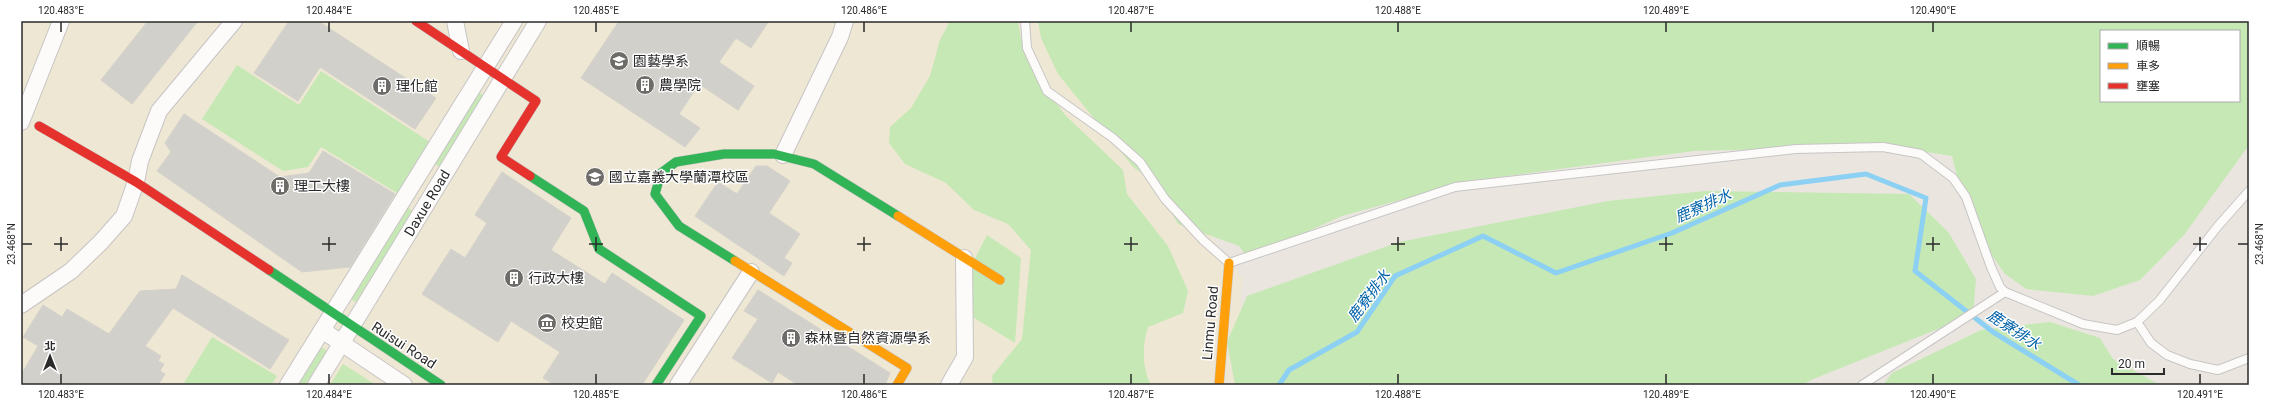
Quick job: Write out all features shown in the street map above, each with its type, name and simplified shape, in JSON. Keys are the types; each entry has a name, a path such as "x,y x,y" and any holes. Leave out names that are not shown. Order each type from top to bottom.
{"street":[{"path":"21,122 61,21"},
{"path":"21,306 71,271 101,242 124,216 136,182 140,161 159,111 234,21"},
{"path":"416,21 486,66 536,101 501,157 584,211 599,249 701,316 656,385"},
{"path":"455,21 461,51"},
{"path":"288,385 514,21"},
{"name":"Daxue Road","path":"316,385 538,21"},
{"path":"783,155 840,37 845,21"},
{"name":"Ruisui Road","path":"39,126 136,182 352,328 441,385"},
{"path":"897,385 907,368 679,226 655,194 657,178 666,167 678,160 731,154 783,155 814,164 1000,280"},
{"path":"949,385 965,357 964,258"},
{"name":"Linmu Road","path":"1219,385 1229,263"},
{"path":"678,385 751,272"},
{"path":"322,330 404,385"}],"lane":[{"path":"1025,21 1027,48 1048,91 1113,138 1140,162 1165,199 1203,240 1229,263 1455,186 1796,149 1883,147 1921,154 1953,178 1966,197 1991,267 2000,287 2005,292 2082,324 2117,330 2137,322 2159,301 2218,226 2249,192"},
{"path":"1862,385 2005,292"},
{"path":"2137,322 2151,343 2167,355 2190,364 2218,370 2249,358"}],"shaded area":[{"name":"國立嘉義大學蘭潭校區","path":"21,21 1085,21 1096,75 1242,279 1236,385 21,385"}],"green space":[{"path":"950,21 1018,21 1021,39 1035,73 1065,115 1123,170 1127,194 1168,246 1188,291 1183,313 1148,327 1144,356 1146,372 1151,385 993,385 992,376 1022,339 1031,250 1008,224 974,210 946,183 905,164 889,143 890,127 911,108 930,76 940,40"},
{"path":"1038,21 2249,21 2249,145 2184,235 2140,280 2093,296 2026,289 2005,274 1991,254 1963,201 1952,156 1888,146 1694,151 1469,181 1342,216 1248,258 1239,246 1178,224 1154,181 1134,168 1058,74 1041,38"},
{"path":"237,65 299,105 321,71 439,148 407,199 321,147 308,167 283,171 202,119"},
{"path":"479,93 485,96 440,167 435,164"},
{"path":"1705,191 1909,194 1949,233 1976,279 1973,315 1811,380 1803,385 1235,385 1227,342 1247,296 1399,242 1608,201"},
{"path":"408,208 413,211 356,302 351,299"},
{"path":"987,235 1021,258 1015,343 971,316 969,270"},
{"path":"2050,322 2100,338 2113,359 2160,385 1883,385 1892,373 1981,330"},
{"path":"212,337 277,376 271,385 187,385 184,383"},
{"path":"321,347 327,351 305,385 298,385"},
{"path":"343,364 376,385 330,385"}],"building":[{"path":"148,21 198,21 132,104 101,80"},
{"name":"理化館","path":"289,21 318,21 436,98 415,129 320,67 298,101 254,73"},
{"name":"農學院","path":"619,21 769,21 751,48 736,38 719,62 754,86 738,110 699,84 679,114 700,128 685,147 581,78"},
{"name":"理工大樓","path":"184,114 280,177 309,173 323,151 395,194 350,267 302,272 157,171 171,152 165,143"},
{"path":"756,166 767,166 790,181 769,213 800,234 784,258 792,263 784,276 695,216 718,182 737,194"},
{"name":"行政大樓","path":"502,172 571,218 551,250 605,284 612,273 684,320 642,385 555,385 543,378 560,352 511,321 498,342 422,294 451,249 465,258 487,223 475,215"},
{"path":"182,275 289,340 270,369 173,308 145,346 161,356 158,361 164,364 160,371 165,374 158,385 21,385 21,375 38,346 23,337 43,305 62,317 67,309 109,334 140,291 176,289"},
{"name":"森林暨自然資源學系","path":"758,290 890,373 885,385 798,385 778,372 772,383 732,358 758,319 744,311"}],"waterway":[{"name":"鹿寮排水","path":"1279,385 1289,370 1357,332 1395,276 1483,236 1556,273 1672,233 1780,185 1866,174 1926,198 1915,271 1993,332 2079,385"}],"traffic: fast":[{"path":"735,261 679,226 655,194 661,173 676,162 724,154 774,154 814,164 898,216"},
{"path":"530,176 584,211 599,249 701,316 656,385"},
{"path":"269,270 441,385"}],"traffic: slow":[{"path":"898,216 1000,280"},
{"path":"735,261 907,368 897,385"},
{"path":"1219,385 1229,263"}],"traffic: jam":[{"path":"416,21 536,101 501,157 530,176"},
{"path":"39,126 136,182 269,270"}],"place":[{"name":"園藝學系","path":"619,61"},
{"name":"農學院","path":"645,85"},
{"name":"理化館","path":"382,86"},
{"name":"國立嘉義大學蘭潭校區","path":"595,177"},
{"name":"理工大樓","path":"280,186"},
{"name":"行政大樓","path":"514,278"},
{"name":"校史館","path":"547,323"},
{"name":"森林暨自然資源學系","path":"791,338"}]}
